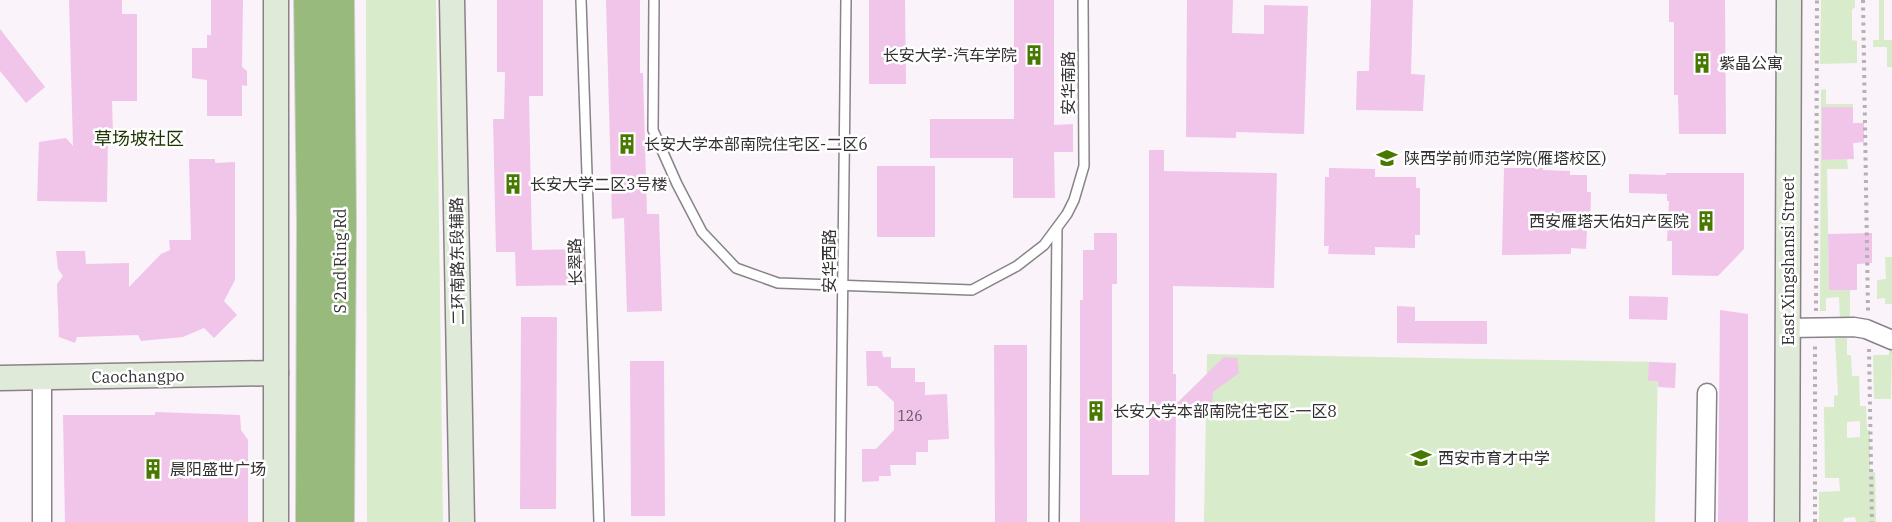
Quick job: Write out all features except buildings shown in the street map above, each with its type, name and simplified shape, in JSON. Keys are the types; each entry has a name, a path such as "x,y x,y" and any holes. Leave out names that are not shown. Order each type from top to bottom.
{"highway":[{"name":"S 2nd Ring Rd","path":"310,0 313,219 312,522"},
{"name":"S 2nd Ring Rd","path":"338,0 344,516"},
{"path":"344,516 355,0"}],"main road":[{"path":"276,0 276,522"},
{"name":"二环南路东段辅路","path":"452,0 462,522"},
{"name":"East Xingshansi Street","path":"1787,522 1789,0"},
{"name":"Caochangpo","path":"0,378 276,373"}],"street":[{"path":"1787,328 1854,327 1869,330 1892,340"},
{"path":"42,377 42,522"},
{"path":"1705,522 1707,393"}],"lane":[{"name":"长翠路","path":"581,0 599,522"},
{"name":"安华南路","path":"654,0 653,130 702,232 736,268 778,283 972,290 1017,266 1044,245 1067,214 1074,200 1083,166 1083,0"},
{"name":"安华西路","path":"840,522 846,0"},
{"path":"1054,522 1057,228"}],"path":[{"path":"1815,522 1817,0"},
{"path":"1863,0 1872,522"}],"green space":[{"path":"366,0 436,0 443,522 367,522"},
{"path":"1821,0 1855,0 1855,8 1852,9 1852,40 1857,41 1857,63 1820,64"},
{"path":"1879,0 1884,0 1884,40 1892,40 1892,67 1887,67 1887,47 1873,47 1873,40 1879,40"},
{"path":"1826,89 1826,104 1853,104 1853,107 1822,108 1822,160 1847,159 1848,169 1827,169 1829,290 1850,290 1850,320 1840,320 1839,297 1826,298 1826,311 1820,311 1821,90"},
{"path":"1885,257 1892,257 1892,304 1885,304 1885,298 1877,299 1877,280 1886,279"},
{"path":"1835,338 1847,338 1847,355 1851,355 1852,376 1859,376 1860,406 1866,406 1867,430 1870,430 1870,472 1875,472 1876,522 1856,522 1855,517 1844,518 1843,522 1819,522 1819,492 1840,491 1839,478 1825,478 1824,407 1834,407 1834,396 1838,395","holes":["1860,421 1860,437 1847,438 1847,422"]},
{"path":"1889,350 1892,350 1891,399 1874,399 1873,355 1889,355"},
{"name":"西安市育才中学","path":"1207,354 1658,362 1655,522 1204,522"}],"place":[{"name":"长安大学-汽车学院","path":"1034,55"},
{"name":"紫晶公寓","path":"1702,63"},
{"name":"长安大学本部南院住宅区-二区6","path":"627,144"},
{"name":"陕西学前师范学院(雁塔校区)","path":"1387,158"},
{"name":"长安大学二区3号楼","path":"513,184"},
{"name":"西安雁塔天佑妇产医院","path":"1706,221"},
{"name":"长安大学本部南院住宅区-一区8","path":"1096,411"},
{"name":"西安市育才中学","path":"1421,458"},
{"name":"晨阳盛世广场","path":"153,469"}],"district":[{"name":"草场坡社区","path":"139,138"}]}
